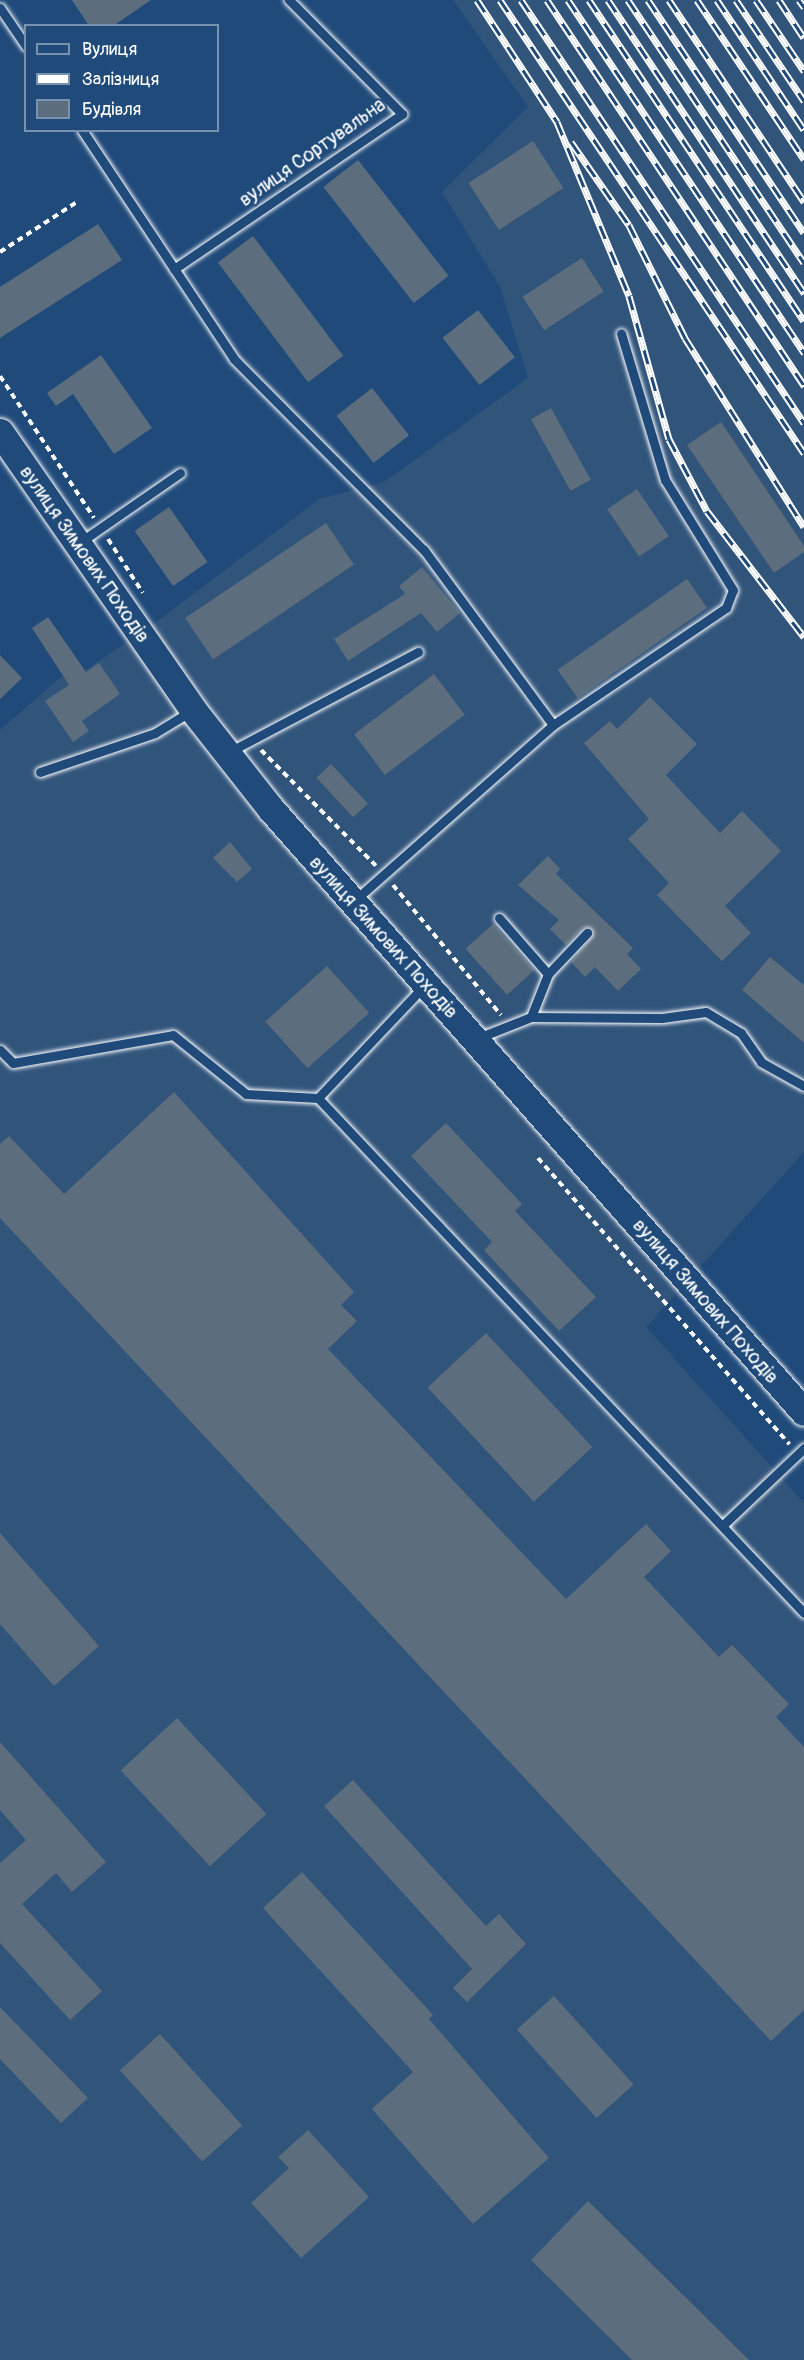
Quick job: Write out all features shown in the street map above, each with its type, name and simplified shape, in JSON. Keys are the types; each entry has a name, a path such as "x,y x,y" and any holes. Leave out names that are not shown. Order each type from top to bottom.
{"main road":[{"name":"вулиця Зимових Походів","path":"2,439 193,710 227,753 353,903 476,1039 804,1412"}],"lane":[{"name":"вулиця Сортувальна","path":"174,269 402,114 289,0"},
{"path":"0,8 24,43"},
{"path":"83,132 234,359 424,550 553,725"},
{"path":"353,903 553,725 726,608 733,590 665,480 621,333"},
{"path":"77,544 180,473"},
{"path":"227,753 418,652"},
{"path":"40,772 155,734 193,710"},
{"path":"499,918 548,974"},
{"path":"531,1017 548,974 587,933"},
{"path":"318,1098 425,984"},
{"path":"476,1039 531,1017 662,1018 706,1012 741,1033 761,1062 804,1086"},
{"path":"0,1050 13,1063 173,1035 246,1094 318,1098 804,1613"},
{"path":"723,1525 801,1451"}],"path":[{"path":"0,252 77,202"},
{"path":"0,376 145,596"},
{"path":"251,740 384,874 509,1024"},
{"path":"538,1158 801,1451"}],"shaded area":[{"path":"453,0 804,0 804,1152 646,1327 804,1503 804,2360 0,2360 0,730 68,671 74,678 151,626 319,499 384,482 528,378 500,287 442,192 528,107"}],"building":[{"path":"72,0 151,0 116,24 88,24"},
{"path":"533,141 563,188 499,230 468,183"},
{"path":"358,160 449,276 414,303 323,187"},
{"path":"98,224 122,260 0,338 0,287"},
{"path":"253,236 343,356 308,382 218,262"},
{"path":"582,258 604,292 544,330 522,297"},
{"path":"478,310 515,357 479,385 443,338"},
{"path":"101,355 152,428 114,454 73,394 56,406 47,393"},
{"path":"372,388 409,435 373,463 337,416"},
{"path":"551,408 591,480 571,491 531,419"},
{"path":"721,422 804,546 804,552 774,573 687,445"},
{"path":"637,489 669,536 639,556 607,509"},
{"path":"169,507 207,562 173,586 135,531"},
{"path":"326,523 354,564 213,660 185,618"},
{"path":"422,567 460,613 437,632 421,613 348,661 334,639 405,594 399,586"},
{"path":"687,579 707,608 578,698 558,670"},
{"path":"48,617 86,672 99,663 120,694 82,721 89,731 73,742 45,701 69,685 32,628"},
{"path":"0,655 22,678 0,699"},
{"path":"434,674 465,715 385,775 354,734"},
{"path":"650,697 697,744 666,775 720,833 742,811 781,851 725,906 751,933 722,961 657,895 669,883 628,839 649,819 584,743 610,721 617,729"},
{"path":"331,764 368,803 353,817 316,778"},
{"path":"230,842 252,869 237,882 213,858"},
{"path":"548,856 560,869 556,874 633,948 627,954 641,969 618,991 595,967 585,977 571,962 592,937 592,929 583,928 566,945 550,929 559,920 518,885"},
{"path":"493,924 534,970 507,995 466,949"},
{"path":"770,957 804,985 804,1043 742,990"},
{"path":"327,966 369,1013 307,1068 265,1022"},
{"path":"174,1092 354,1292 341,1305 357,1321 328,1349 566,1599 646,1524 671,1551 644,1577 719,1657 732,1645 789,1704 776,1717 804,1747 804,2010 771,2041 0,1218 0,1144 9,1136 64,1194"},
{"path":"446,1123 522,1204 515,1211 596,1297 559,1331 484,1250 492,1242 411,1156"},
{"path":"486,1333 592,1447 534,1502 427,1388"},
{"path":"0,1533 99,1646 54,1686 0,1624"},
{"path":"177,1718 266,1814 210,1866 121,1771"},
{"path":"0,1742 106,1862 72,1892 56,1873 22,1904 102,1991 70,2020 0,1943 0,1863 26,1840 0,1810"},
{"path":"353,1780 486,1926 499,1914 526,1944 467,2002 453,1988 472,1969 324,1806"},
{"path":"302,1872 433,2015 429,2019 549,2158 473,2224 372,2109 413,2072 263,1908"},
{"path":"554,1996 634,2084 596,2118 517,2029"},
{"path":"0,2007 88,2098 61,2123 0,2059"},
{"path":"160,2034 242,2125 202,2162 120,2070"},
{"path":"308,2130 369,2197 301,2258 251,2203 289,2168 278,2157"},
{"path":"588,2201 749,2360 632,2360 531,2260"}],"railway":[{"path":"477,0 557,122 629,296 669,439 707,511 804,637"},
{"path":"500,0 804,453"},
{"path":"521,0 804,423"},
{"path":"547,0 804,386"},
{"path":"568,0 804,353"},
{"path":"589,0 804,321"},
{"path":"608,0 804,293"},
{"path":"628,0 804,263"},
{"path":"648,0 804,233"},
{"path":"669,0 804,202"},
{"path":"697,0 804,159"},
{"path":"717,0 804,130"},
{"path":"736,0 804,101"},
{"path":"756,0 804,71"},
{"path":"779,0 804,38"},
{"path":"799,0 804,7"},
{"path":"571,142 629,225 685,338 804,527"}]}
